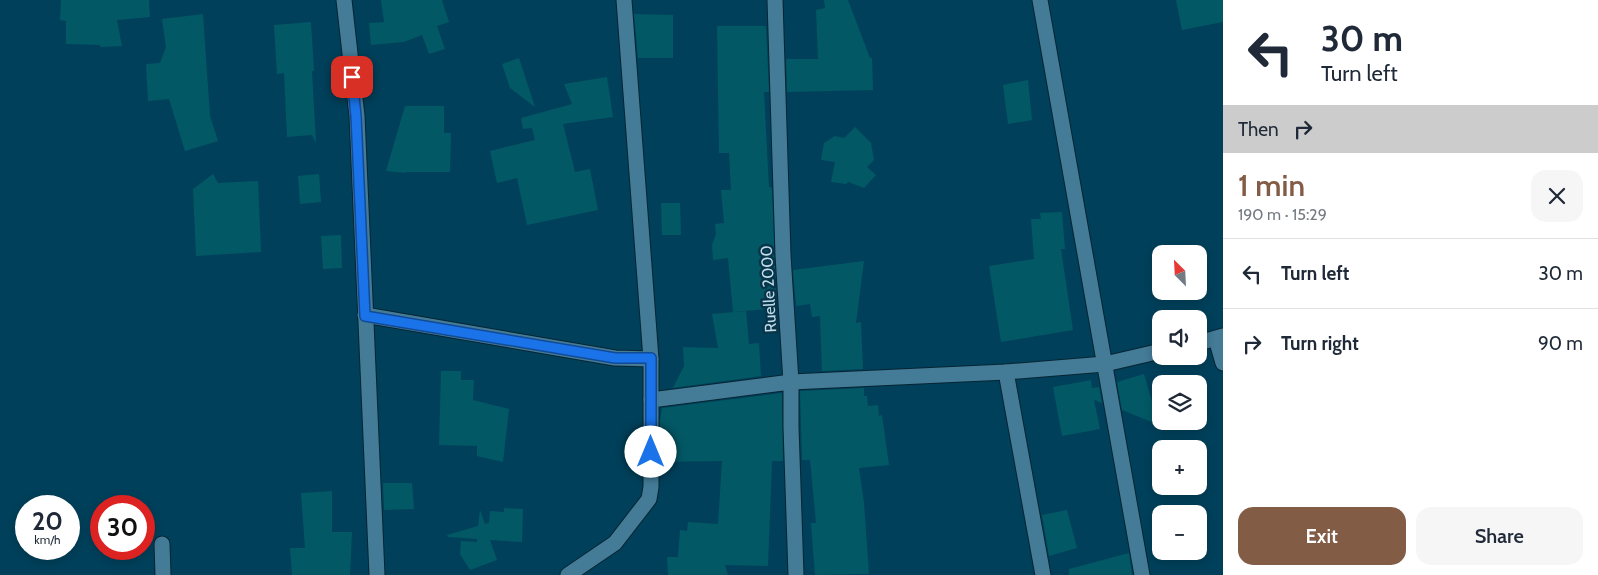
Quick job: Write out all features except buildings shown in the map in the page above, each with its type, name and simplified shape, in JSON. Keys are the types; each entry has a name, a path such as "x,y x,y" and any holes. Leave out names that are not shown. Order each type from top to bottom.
{"street":[{"path":"344,0 356,116 377,575"},
{"path":"568,575 615,542 649,499 651,487 651,358 624,0"},
{"name":"Ruelle 2000","path":"774,0 783,255 791,382 790,428 796,575"},
{"path":"1040,0 1142,575"},
{"path":"365,316 615,358 651,358"},
{"path":"1207,341 1219,337 1223,363"},
{"path":"651,400 791,382 1006,372 1104,364 1152,353"},
{"path":"1006,372 1042,575"},
{"path":"162,544 163,575"}],"route":[{"path":"352,77 356,116 365,316 615,358 651,358 651,452"}]}
